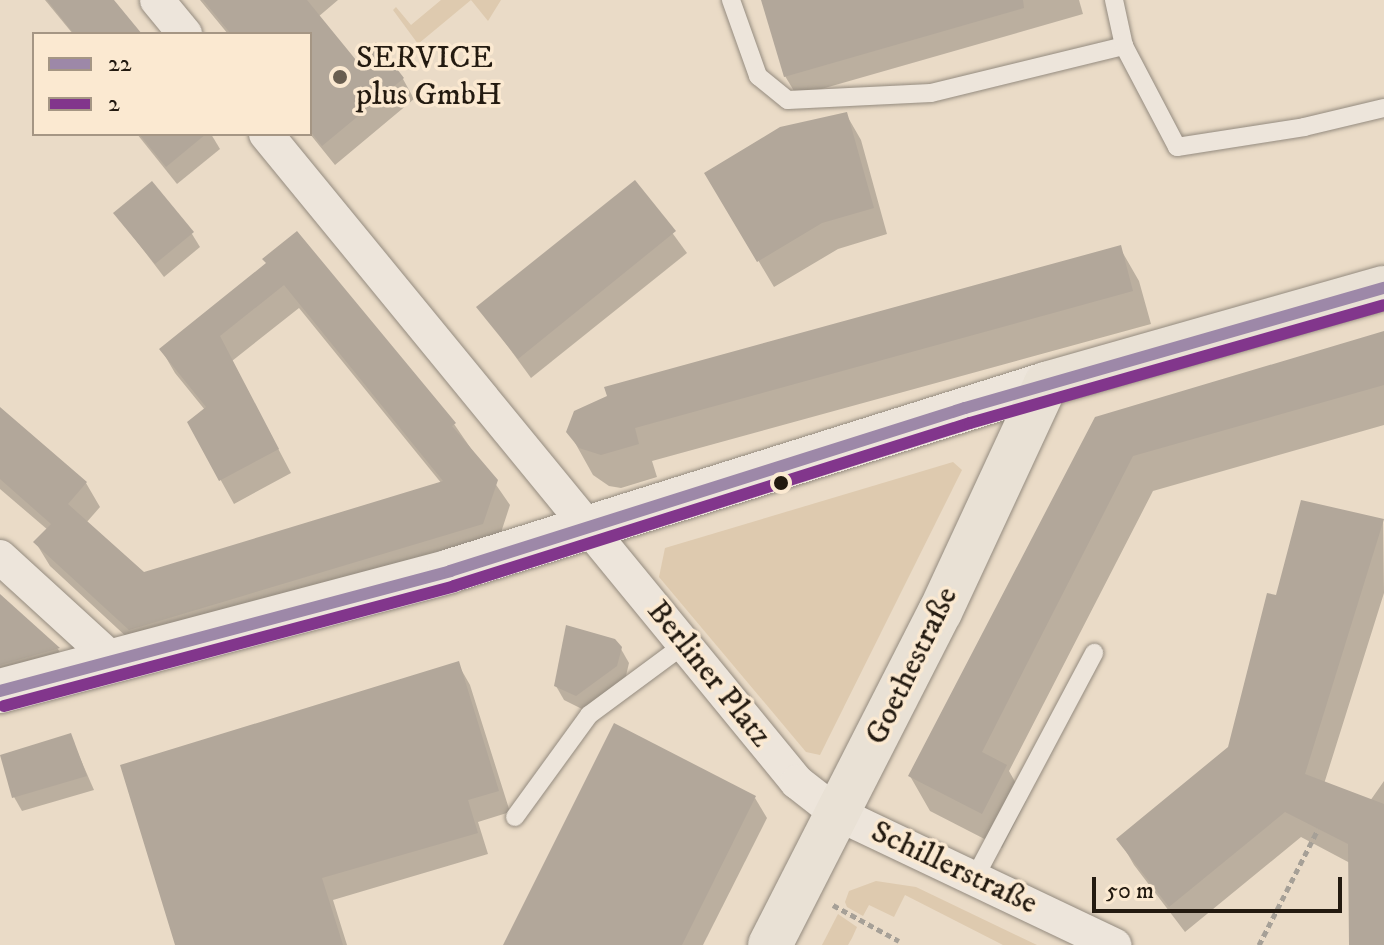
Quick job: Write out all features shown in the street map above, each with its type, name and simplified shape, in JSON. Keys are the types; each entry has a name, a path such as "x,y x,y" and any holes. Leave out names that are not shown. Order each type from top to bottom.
{"main road":[{"path":"1046,384 1384,288"},
{"name":"Goethestraße","path":"770,945 940,612 1046,384"}],"street":[{"path":"157,0 183,32"},
{"name":"Berliner Platz","path":"268,136 797,782 838,814"},
{"path":"0,691 450,571 1046,384"},
{"path":"0,557 115,662"},
{"name":"Schillerstraße","path":"838,814 1114,945"}],"lane":[{"path":"731,0 758,76 788,100 931,93 1124,46"},
{"path":"1114,0 1124,46 1177,147 1304,127 1384,108"},
{"path":"515,817 589,715 685,644"},
{"path":"975,877 1094,653"}],"path":[{"path":"1259,945 1318,829"},
{"path":"799,888 899,941"}],"shaded area":[{"path":"441,0 471,0 418,44 393,10 396,7 411,25"},
{"path":"471,0 501,0 488,21"},
{"path":"953,462 962,470 820,755 806,752 659,577 665,548"},
{"path":"876,881 916,887 1037,945 1003,945 905,895 894,917 869,905 863,916 847,907 845,902 849,891"},
{"path":"838,914 857,927 852,938 848,945 822,945"}],"building":[{"path":"47,0 114,0 140,32 72,32"},
{"name":"SERVICE plus GmbH","path":"203,0 307,0 356,60 376,42 404,78 322,146 312,134 312,32 229,32"},
{"path":"761,0 1023,0 1024,8 784,77"},
{"path":"847,112 874,208 822,223 757,262 704,173 780,127"},
{"path":"141,136 204,136 166,167"},
{"path":"635,180 676,231 518,359 476,307"},
{"path":"152,181 194,232 155,264 113,213"},
{"path":"297,231 456,423 452,426 498,480 483,524 129,630 33,542 51,524 0,479 0,407 87,482 68,504 144,572 443,481 284,285 220,336 279,449 219,481 187,422 206,407 159,349 266,263 262,259"},
{"path":"1121,245 1133,291 635,428 639,444 601,455 579,448 566,432 574,411 607,396 604,387"},
{"path":"1384,331 1384,385 1133,456 982,752 1007,765 982,814 908,776 1095,417"},
{"path":"1301,500 1384,519 1305,774 1384,804 1384,945 1349,945 1348,844 1285,812 1169,907 1116,839 1228,747 1267,593 1276,595"},
{"path":"0,594 60,648 0,665"},
{"path":"566,625 615,639 622,647 617,666 576,696 554,686"},
{"path":"459,661 499,791 468,800 478,833 322,878 343,945 175,945 120,765"},
{"path":"614,723 756,796 682,945 503,945"},
{"path":"71,733 87,776 12,798 0,755"}],"transit line":[{"name":"22","path":"0,691 450,571 965,408 1384,288"},
{"name":"2","path":"4,706 454,586 970,423 1384,305"}],"place":[{"name":"SERVICE plus GmbH","path":"340,77"}]}
